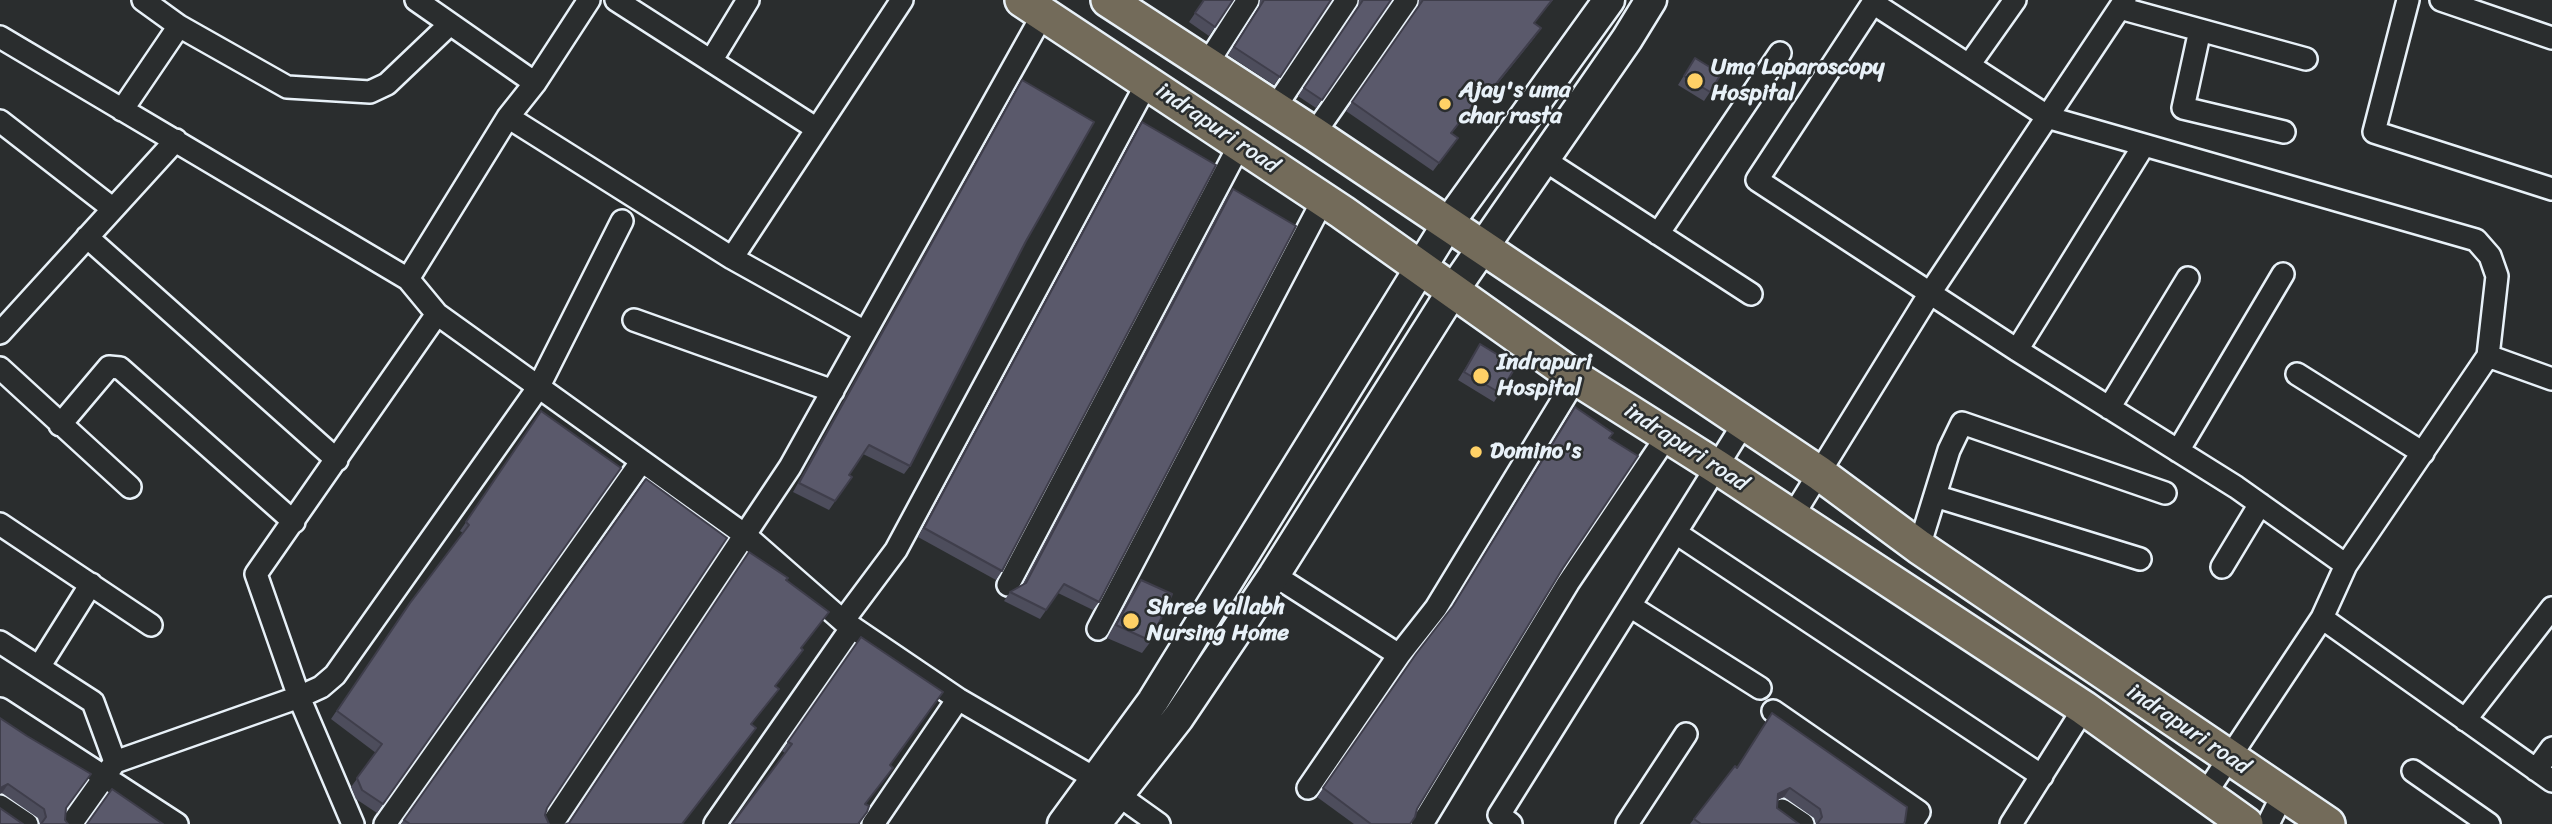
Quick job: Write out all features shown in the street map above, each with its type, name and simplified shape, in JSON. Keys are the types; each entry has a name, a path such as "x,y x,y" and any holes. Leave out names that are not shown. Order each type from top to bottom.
{"main road":[{"name":"indrapuri road","path":"1108,0 1314,134 1819,473 1919,547 2328,824"},
{"name":"indrapuri road","path":"1032,7 1323,200 1576,378 1717,467 2084,708 2246,824"}],"street":[{"path":"143,0 179,26 287,87 348,92 370,92 387,84 450,24"},
{"path":"416,0 535,83"},
{"path":"408,279 508,117 535,83 589,0"},
{"path":"617,0 817,129"},
{"path":"711,61 748,0"},
{"path":"732,258 902,0"},
{"path":"1207,64 1248,0"},
{"path":"1274,109 1347,0"},
{"path":"1314,134 1407,0"},
{"path":"1969,65 2015,0"},
{"path":"2408,0 2374,132 2552,189"},
{"path":"2441,0 2474,6 2552,38"},
{"path":"1063,824 1107,787 1178,718 1274,575 1452,292 1643,12 1605,1 1447,225 1153,701 1107,787 1096,824"},
{"path":"2204,796 2322,618 2346,565 2488,356 2497,276 2490,256 2476,240 2050,118 1874,1 1757,180 2017,350 2260,504 2346,565"},
{"path":"1792,517 1930,293 2050,118 2122,4 2200,30 2306,59"},
{"path":"552,824 790,467 866,332 1032,7"},
{"path":"122,110 179,26"},
{"path":"2200,30 2183,108 2284,132"},
{"path":"0,37 408,279 437,314 746,535 848,624 958,699 1107,787 1159,824"},
{"path":"1658,234 1780,52"},
{"path":"715,824 896,550 1147,83"},
{"path":"508,117 732,258 866,332"},
{"path":"0,121 112,208"},
{"path":"0,333 176,140"},
{"path":"1008,585 1240,144"},
{"path":"2017,350 2144,145"},
{"path":"1543,159 1751,294"},
{"path":"1098,629 1323,200"},
{"path":"71,824 109,769 299,697 321,687 335,675 538,388 622,221"},
{"path":"87,237 337,460"},
{"path":"2178,451 2283,274"},
{"path":"2109,408 2188,278"},
{"path":"353,824 299,697 256,574 437,314"},
{"path":"634,320 832,391"},
{"path":"2488,356 2552,379"},
{"path":"60,425 109,367 120,368 294,522"},
{"path":"0,368 130,487"},
{"path":"2297,374 2423,453"},
{"path":"1308,788 1399,654 1436,608 1576,378"},
{"path":"1919,547 1949,450 1962,423 2165,493"},
{"path":"1511,824 1499,815 1744,424"},
{"path":"1422,824 1568,583 1667,436"},
{"path":"385,824 641,462"},
{"path":"1935,496 2140,559"},
{"path":"2222,567 2260,504"},
{"path":"0,524 151,625"},
{"path":"1676,534 2042,776"},
{"path":"1274,575 1399,654"},
{"path":"39,667 92,584"},
{"path":"1630,606 1760,688"},
{"path":"2465,720 2552,608"},
{"path":"2322,618 2544,775 2552,748"},
{"path":"0,642 93,702 109,769"},
{"path":"873,824 958,699"},
{"path":"2011,824 2084,708"},
{"path":"0,709 109,769 177,824"},
{"path":"1773,711 1919,812 1911,824"},
{"path":"1627,824 1686,734"},
{"path":"2413,771 2489,824"},
{"path":"2268,824 2283,794"},
{"path":"0,806 27,824"},
{"path":"1782,810 1802,824"}],"building":[{"path":"1204,0 1233,0 1215,27 1195,13"},
{"path":"1264,0 1331,0 1280,77 1234,47"},
{"path":"1363,0 1391,0 1322,100 1304,88"},
{"path":"1423,0 1552,0 1534,23 1541,28 1492,89 1488,86 1451,133 1458,138 1439,163 1352,102"},
{"path":"1695,58 1721,74 1710,92 1684,76"},
{"path":"1022,80 1094,122 1026,241 910,466 869,445 835,501 799,483"},
{"path":"1142,122 1216,165 1002,571 924,528"},
{"path":"1233,189 1296,226 1099,602 1064,584 1046,610 1010,592 1026,583"},
{"path":"1480,344 1516,366 1500,393 1464,372"},
{"path":"1575,407 1613,433 1609,438 1638,456 1563,568 1410,824 1371,824 1323,788 1416,654 1453,606"},
{"path":"541,411 621,468 383,804 362,790 357,778 382,744 337,711 410,603 469,525 466,522"},
{"path":"646,479 727,538 547,808 545,815 549,824 410,824 404,820"},
{"path":"749,552 788,578 786,580 829,612 775,686 779,689 751,724 756,728 682,824 566,824 569,823"},
{"path":"1141,580 1172,594 1151,641 1116,625"},
{"path":"861,637 943,692 890,765 893,768 865,804 869,806 867,812 858,824 732,824 792,744 788,742"},
{"path":"1772,713 1907,807 1904,824 1817,824 1822,817 1820,809 1790,788 1778,794 1777,808 1799,824 1701,824 1694,819 1735,766 1737,768"},
{"path":"0,718 91,774 66,808 65,820 68,824 41,824 46,817 44,809 8,784 0,788"},
{"path":"112,789 163,824 87,824"},
{"path":"0,808 23,824 0,824"}],"place":[{"name":"Uma Laparoscopy Hospital","path":"1695,81"},
{"name":"Ajay's uma char rasta","path":"1445,104"},
{"name":"Indrapuri Hospital","path":"1481,376"},
{"name":"Domino's","path":"1476,452"},
{"name":"Shree Vallabh Nursing Home","path":"1131,621"}]}
